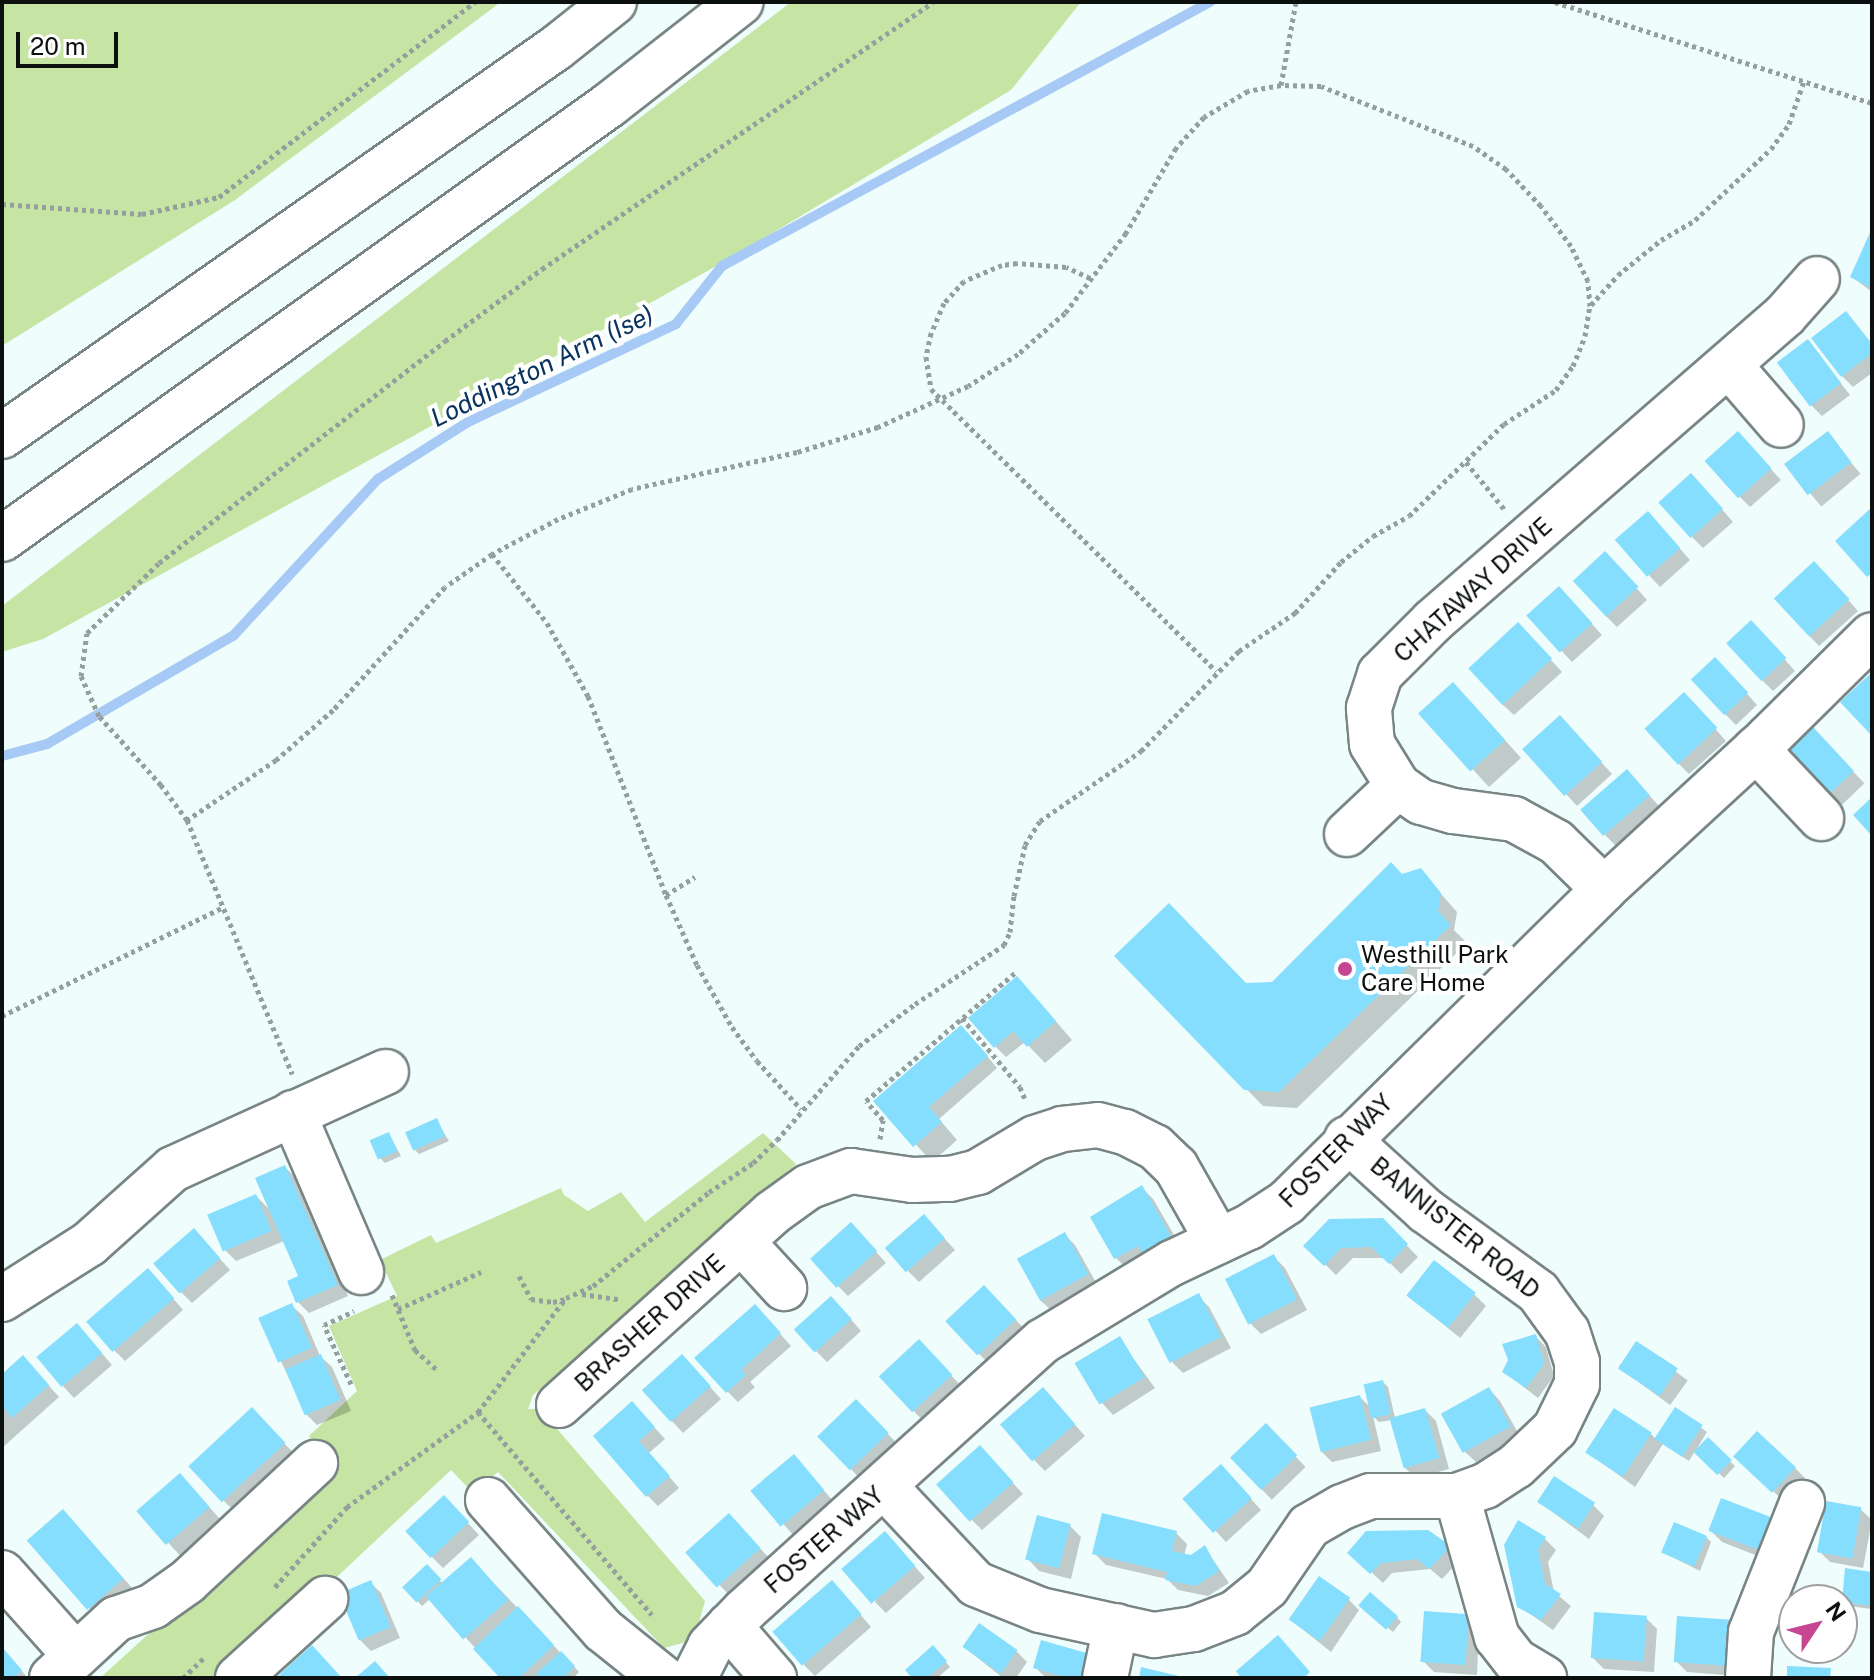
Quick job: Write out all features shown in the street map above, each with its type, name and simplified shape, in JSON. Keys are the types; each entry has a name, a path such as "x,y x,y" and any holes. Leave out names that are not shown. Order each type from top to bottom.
{"main road":[{"path":"2,436 556,48 614,2"},
{"path":"2,539 597,114 741,2"},
{"name":"CHATAWAY DRIVE","path":"1604,889 1556,842 1514,819 1453,811 1421,802 1398,786 1372,744 1369,708 1380,674 1433,621 1785,315 1817,279"},
{"path":"1729,365 1781,425"},
{"name":"FOSTER WAY","path":"694,1678 710,1646 729,1626 1043,1341 1172,1263 1269,1216 1604,889 1756,749 1872,635"},
{"path":"1756,749 1821,818"},
{"path":"1347,834 1398,786"},
{"path":"2,1299 89,1244 173,1169 386,1072"},
{"path":"293,1113 377,1294"},
{"name":"BRASHER DRIVE","path":"559,1405 741,1241 808,1187 851,1171 912,1180 950,1179 978,1172 1035,1138 1062,1129 1098,1125 1125,1132 1155,1147 1176,1167 1218,1241"},
{"name":"BANNISTER ROAD","path":"885,1487 976,1584 1040,1610 1154,1635 1194,1629 1235,1613 1267,1587 1309,1526 1342,1507 1371,1496 1457,1496 1485,1486 1516,1466 1555,1429 1577,1384 1572,1347 1556,1312 1538,1292 1426,1211 1347,1139"},
{"name":"BRASHER DRIVE","path":"741,1241 784,1288"},
{"path":"2,1573 64,1667 116,1619 153,1606 187,1582 315,1463"},
{"path":"1457,1496 1497,1637 1516,1661 1544,1678"},
{"path":"488,1500 603,1630 663,1678"},
{"path":"1748,1678 1751,1632 1802,1503"},
{"path":"221,1668 325,1599"},
{"path":"729,1626 774,1678"},
{"path":"1105,1678 1116,1626"}],"path":[{"path":"2,204 142,214 219,197 475,2"},
{"path":"293,1113 301,1095 187,820 161,785 99,716 81,676 87,633 159,563 445,341 579,244 933,2"},
{"path":"1281,85 1296,2"},
{"path":"1555,2 1872,103"},
{"path":"1590,306 1618,275 1661,240 1695,220 1771,149 1789,124 1804,81"},
{"path":"187,820 276,760 333,710 445,587 492,554 558,519 632,489 797,452 878,427 939,400 1018,354 1065,313 1126,233 1176,148 1204,117 1248,91 1281,85 1321,86 1473,146 1506,169 1541,206 1571,246 1588,281 1590,306 1577,356 1556,390 1504,424 1409,516 1373,536 1341,562 1295,613 1216,671 1141,751 1040,821 1025,845 1010,932 1004,945 859,1046 753,1163 709,1192 593,1286 553,1302 531,1299 519,1276"},
{"path":"1090,278 1066,267 1017,263 1002,265 964,281 944,303 926,357 931,389 1216,671"},
{"path":"1465,462 1528,539"},
{"path":"492,554 547,623 588,696 666,895 697,965 732,1027 757,1061 801,1109"},
{"path":"666,895 695,877"},
{"path":"2,1016 101,964 224,907"},
{"path":"874,1174 883,1120 866,1101 1016,972"},
{"path":"962,1018 1020,1087"},
{"path":"398,1309 481,1272"},
{"path":"351,1384 324,1325 377,1294 398,1309 415,1350 438,1371"},
{"path":"267,1596 347,1507 478,1412 566,1298"},
{"path":"478,1412 658,1623"},
{"path":"183,1678 221,1668"}],"green space":[{"path":"2,2 501,2 235,200 2,346"},
{"path":"791,2 1081,2 1011,90 734,256 406,440 43,639 2,652 2,606"},
{"path":"763,1133 796,1164 533,1395 528,1409 540,1409 705,1601 694,1640 664,1648 498,1472 473,1493 451,1470 229,1678 100,1678 326,1473 309,1436 357,1391 329,1326 397,1296 380,1260 431,1235 436,1243 561,1188 564,1195 588,1211 621,1192 645,1222"}],"building":[{"path":"1872,228 1872,288 1850,277"},
{"path":"1846,311 1872,344 1872,353 1841,377 1811,338"},
{"path":"1808,339 1841,383 1810,406 1777,362"},
{"path":"1738,431 1771,468 1738,498 1705,461"},
{"path":"1828,431 1851,462 1808,495 1784,464"},
{"path":"1691,473 1723,509 1690,538 1658,502"},
{"path":"1872,507 1872,573 1867,577 1835,541"},
{"path":"1648,511 1680,548 1647,577 1615,540"},
{"path":"1605,551 1638,587 1606,617 1573,581"},
{"path":"1814,561 1849,599 1809,637 1774,599"},
{"path":"1559,586 1592,623 1560,653 1526,615"},
{"path":"1751,620 1786,658 1762,681 1726,643"},
{"path":"1518,622 1552,659 1502,705 1468,668"},
{"path":"1715,657 1748,693 1724,715 1691,680"},
{"path":"1872,672 1872,736 1840,702"},
{"path":"1453,682 1505,740 1470,771 1418,713"},
{"path":"1684,692 1717,728 1678,765 1645,729"},
{"path":"1560,715 1602,762 1564,796 1522,749"},
{"path":"1813,727 1854,771 1828,795 1787,751"},
{"path":"1627,769 1650,795 1603,836 1580,810"},
{"path":"1872,797 1872,836 1853,815"},
{"name":"Westhill Park Care Home","path":"1391,862 1402,874 1421,868 1441,893 1438,911 1451,925 1279,1092 1244,1090 1114,956 1169,903 1246,983 1272,982"},
{"path":"1017,976 1056,1021 1027,1047 1013,1031 994,1048 968,1018"},
{"path":"961,1025 988,1056 929,1107 942,1122 913,1147 873,1101"},
{"path":"437,1118 445,1136 413,1151 405,1132"},
{"path":"389,1132 397,1151 378,1160 370,1140"},
{"path":"285,1165 338,1285 296,1303 287,1281 298,1276 255,1178"},
{"path":"1142,1185 1171,1236 1142,1253 1138,1246 1114,1259 1090,1217"},
{"path":"256,1194 272,1231 223,1252 207,1215"},
{"path":"924,1214 945,1238 906,1272 885,1248"},
{"path":"1383,1218 1408,1244 1389,1264 1371,1247 1341,1248 1324,1266 1303,1246 1329,1219"},
{"path":"851,1222 877,1251 836,1288 810,1259"},
{"path":"194,1228 220,1258 179,1294 153,1263"},
{"path":"1065,1232 1088,1274 1040,1301 1017,1259"},
{"path":"1274,1254 1297,1299 1248,1324 1225,1279"},
{"path":"1434,1260 1476,1293 1448,1328 1406,1295"},
{"path":"148,1268 174,1298 112,1352 86,1322"},
{"path":"984,1285 1016,1319 977,1356 945,1321"},
{"path":"1199,1293 1221,1337 1170,1363 1147,1319"},
{"path":"831,1296 852,1319 815,1352 794,1329"},
{"path":"292,1303 312,1348 278,1363 258,1318"},
{"path":"755,1304 781,1333 741,1370 746,1375 726,1393 694,1358"},
{"path":"77,1323 102,1353 61,1387 36,1357"},
{"path":"1536,1334 1544,1364 1526,1388 1502,1372 1508,1360 1502,1344"},
{"path":"1120,1336 1145,1377 1099,1404 1075,1363"},
{"path":"919,1339 952,1375 912,1412 879,1377"},
{"path":"1636,1341 1678,1368 1660,1396 1618,1369"},
{"path":"321,1354 341,1400 305,1415 285,1369"},
{"path":"682,1354 711,1386 671,1422 642,1390"},
{"path":"23,1355 49,1385 12,1418 2,1406 2,1374"},
{"path":"1383,1380 1391,1414 1371,1419 1364,1384"},
{"path":"1043,1387 1075,1424 1032,1461 1000,1424"},
{"path":"1489,1387 1511,1426 1463,1453 1441,1414"},
{"path":"1360,1395 1371,1440 1321,1452 1310,1408"},
{"path":"856,1399 889,1433 850,1470 817,1437"},
{"path":"632,1401 655,1427 639,1441 670,1476 646,1497 593,1436"},
{"path":"252,1407 285,1443 222,1502 188,1466"},
{"path":"1675,1407 1703,1425 1682,1457 1654,1439"},
{"path":"1425,1408 1439,1458 1404,1468 1389,1418"},
{"path":"1614,1408 1652,1433 1623,1477 1585,1452"},
{"path":"1266,1423 1297,1455 1261,1490 1230,1458"},
{"path":"1757,1431 1796,1467 1772,1493 1733,1457"},
{"path":"1708,1437 1732,1460 1717,1475 1693,1452"},
{"path":"980,1445 1013,1482 970,1522 936,1484"},
{"path":"794,1454 824,1490 781,1527 750,1491"},
{"path":"1221,1464 1252,1498 1213,1533 1182,1499"},
{"path":"180,1473 210,1507 166,1545 136,1511"},
{"path":"1554,1476 1595,1503 1578,1529 1537,1502"},
{"path":"444,1495 469,1522 430,1558 405,1531"},
{"path":"1721,1498 1770,1517 1758,1550 1708,1531"},
{"path":"1826,1501 1861,1507 1852,1558 1817,1552"},
{"path":"63,1509 123,1578 87,1610 27,1540"},
{"path":"729,1513 760,1548 717,1587 685,1552"},
{"path":"1102,1513 1177,1531 1172,1551 1191,1555 1205,1545 1219,1571 1196,1586 1165,1580 1167,1572 1092,1554"},
{"path":"1037,1515 1071,1524 1059,1568 1025,1559"},
{"path":"1518,1520 1546,1537 1538,1550 1545,1584 1561,1594 1541,1620 1517,1607 1504,1545"},
{"path":"1674,1522 1707,1536 1694,1566 1661,1552"},
{"path":"1428,1530 1451,1546 1429,1569 1417,1559 1381,1563 1370,1574 1347,1553 1366,1531"},
{"path":"885,1531 915,1566 871,1604 841,1569"},
{"path":"471,1557 508,1600 463,1639 426,1596"},
{"path":"427,1564 441,1579 416,1603 402,1587"},
{"path":"1845,1568 1872,1572 1872,1606 1858,1604 1858,1584 1844,1584"},
{"path":"1319,1576 1350,1598 1320,1641 1289,1619"},
{"path":"371,1580 391,1627 359,1641 339,1594"},
{"path":"832,1580 862,1614 802,1666 772,1632"},
{"path":"1370,1592 1398,1616 1386,1630 1358,1606"},
{"path":"518,1606 554,1645 519,1678 500,1678 473,1649"},
{"path":"1424,1611 1469,1614 1465,1665 1420,1662"},
{"path":"1594,1612 1647,1616 1644,1662 1591,1658"},
{"path":"1677,1616 1731,1620 1728,1666 1674,1662"},
{"path":"979,1623 1018,1650 1001,1674 962,1647"},
{"path":"1278,1635 1310,1672 1304,1678 1241,1678 1236,1671"},
{"path":"1041,1640 1087,1653 1080,1678 1068,1678 1033,1668"},
{"path":"312,1645 342,1678 276,1678 293,1662"},
{"path":"933,1645 947,1661 927,1678 912,1678 905,1670"},
{"path":"2,1647 22,1670 14,1678 2,1678"},
{"path":"561,1651 575,1666 563,1678 540,1678 536,1674"},
{"path":"375,1661 390,1678 355,1678 362,1672"},
{"path":"1787,1666 1831,1668 1830,1678 1787,1678"},
{"path":"1141,1667 1183,1677 1139,1678"}],"waterway":[{"name":"Loddington Arm (Ise)","path":"2,756 47,744 234,635 378,479 468,422 676,324 722,266 1210,2"}],"place":[{"name":"Westhill Park Care Home","path":"1345,969"}]}
